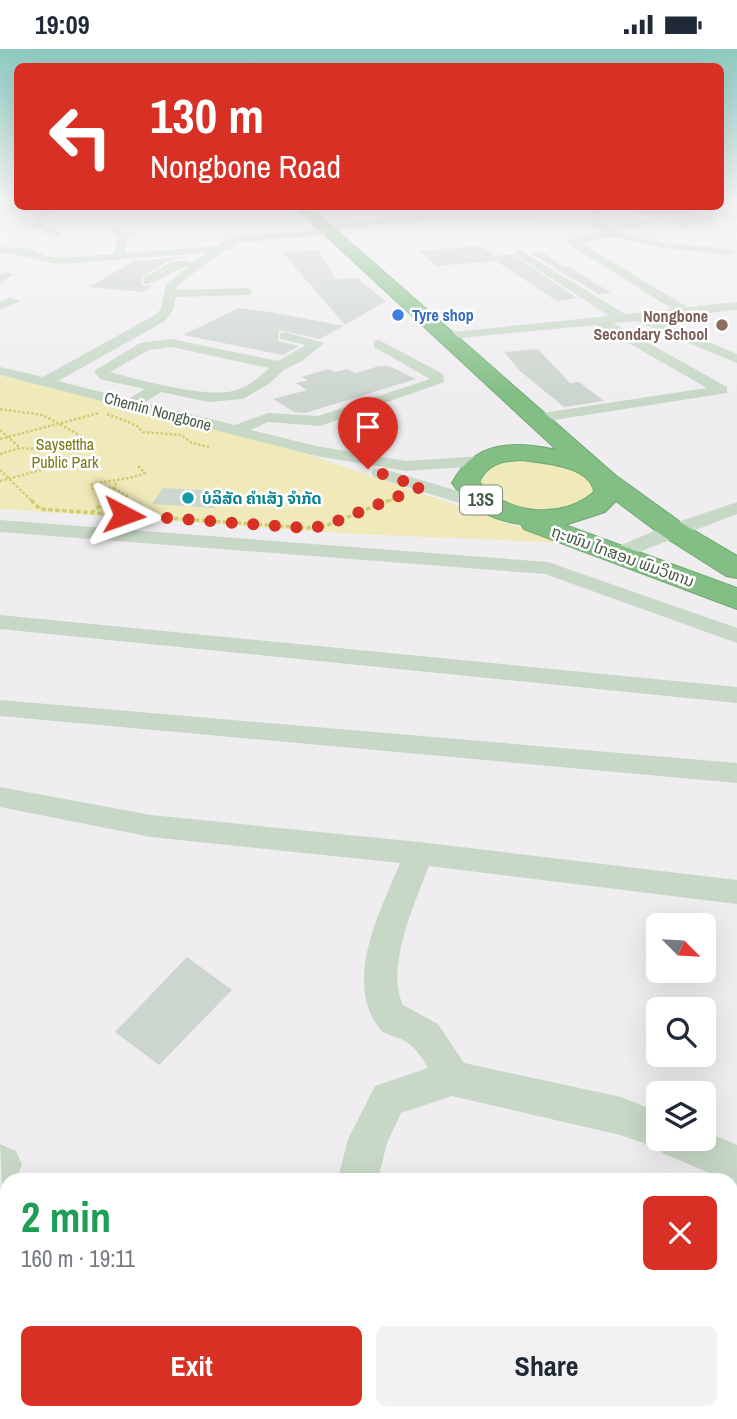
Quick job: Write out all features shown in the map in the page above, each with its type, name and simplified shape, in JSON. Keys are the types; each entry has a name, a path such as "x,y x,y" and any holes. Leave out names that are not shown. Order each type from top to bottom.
{"highway":[{"name":"ຖະໜົນ ໄກສອນ ພົມວິຫານ","path":"368,266 444,338 512,395 600,476 673,530 737,569"},
{"name":"ຖະໜົນ ໄກສອນ ພົມວິຫານ","path":"372,266 506,382 512,395"},
{"name":"13S","path":"512,395 517,426 509,441 468,472 465,483 470,491 499,510 552,519 582,514 600,505 608,494 600,476"},
{"path":"488,459 520,452 553,455 600,476"},
{"name":"ຖະໜົນ ໄກສອນ ພົມວິຫານ","path":"499,510 737,599"}],"street":[{"path":"148,281 172,266"},
{"path":"45,382 160,319 167,310 172,283 193,266"},
{"path":"542,266 622,318"},
{"path":"608,266 684,311"},
{"path":"169,294 247,292"},
{"path":"0,306 14,301"},
{"path":"453,336 684,311 737,302"},
{"path":"638,316 737,359"},
{"path":"535,418 722,390 600,321"},
{"path":"280,366 172,343 145,346 101,370 105,376 214,400 229,398 244,393 317,343 285,336"},
{"path":"226,437 256,418 266,415 303,422 320,421 436,382 438,377 379,344"},
{"name":"Chemin Nongbone","path":"0,372 130,404 226,437 316,451"},
{"path":"130,404 159,387"},
{"path":"316,451 406,465 488,459"},
{"path":"316,451 499,510"},
{"path":"618,553 737,508"},
{"path":"0,526 548,568 737,636"},
{"path":"0,622 737,695"},
{"path":"0,708 737,773"},
{"path":"0,797 151,826 419,853 737,893"},
{"path":"419,853 380,971 381,996 392,1018 418,1030 439,1049 452,1078"},
{"path":"360,1173 368,1139 388,1099 452,1078 621,1115 646,1126"},
{"path":"704,1151 737,1165"}],"path":[{"path":"0,409 35,411 63,422 80,436"},
{"path":"0,439 104,412 110,418 136,425 142,432 181,435 192,443 226,437"},
{"path":"0,430 20,448"},
{"path":"0,454 20,448 33,449"},
{"path":"91,513 102,504 115,503 128,497 114,488 93,490 91,485 98,481 116,483 145,473 138,466"},
{"path":"0,481 52,467"},
{"path":"0,470 40,509 307,528 325,526 421,487"},
{"path":"114,488 116,483"},
{"path":"115,503 124,515"}],"green space":[{"name":"Saysettha Public Park","path":"0,375 289,448 567,543 355,534 0,509"},
{"path":"496,457 570,462 603,494 549,517 490,503 472,474"}],"building":[{"path":"125,266 160,266 143,276 142,286 153,285 144,292 89,287"},
{"path":"294,266 328,266 335,279 357,278 386,301 345,325"},
{"path":"504,266 530,266 577,298 557,301"},
{"path":"551,266 568,266 611,293 598,294"},
{"path":"238,308 344,326 320,339 279,330 278,341 299,346 283,355 183,335"},
{"path":"538,349 570,383 579,382 604,401 564,407 520,371 504,352"},
{"path":"389,366 416,379 305,413 294,412 273,399 307,390 296,383 308,380 301,377 329,369 335,372 347,369 356,373"},
{"name":"ບໍລິສັດ ຄຳເສັງ ຈຳກັດ","path":"163,488 224,491 215,508 152,504"},
{"path":"187,957 232,990 159,1065 115,1032"}],"place":[{"name":"Tyre shop","path":"398,315"},
{"name":"Nongbone Secondary School","path":"722,325"},
{"name":"ບໍລິສັດ ຄຳເສັງ ຈຳກັດ","path":"188,498"}],"route":[{"path":"124,515 307,528 325,526 421,487 368,469"}]}
